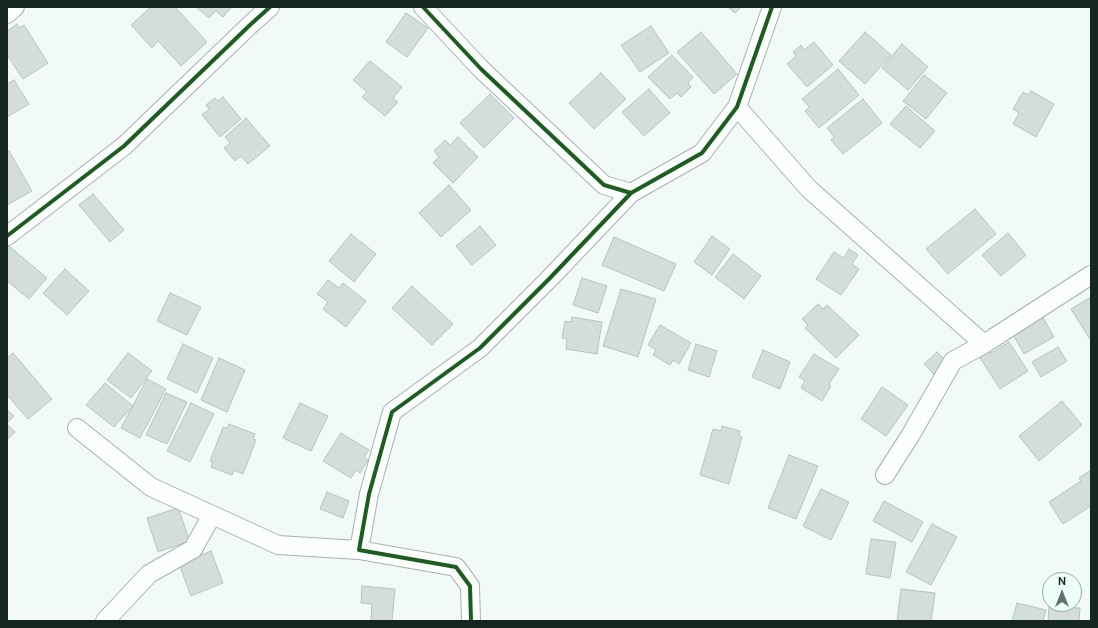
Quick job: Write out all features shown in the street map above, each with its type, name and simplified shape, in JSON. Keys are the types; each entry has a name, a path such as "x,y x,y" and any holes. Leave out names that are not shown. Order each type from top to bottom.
{"street":[{"path":"7,14 15,7"},
{"path":"7,236 124,146 270,7"},
{"path":"423,7 481,69 604,185 631,193"},
{"path":"359,550 369,494 392,412 480,348 631,193 702,153 737,107 772,7"},
{"path":"737,107 809,189 984,344"},
{"path":"885,474 910,436 953,361 984,344 1091,275"},
{"path":"77,428 151,487 278,545 359,550 456,567 470,586 471,621"},
{"path":"105,621 149,574 193,549 212,515"}],"building":[{"path":"151,7 175,7 207,42 181,66 158,41 152,48 131,25"},
{"path":"196,7 232,7 223,17 216,11 209,18"},
{"path":"728,7 741,7 735,13"},
{"path":"406,13 428,28 407,57 386,42"},
{"path":"17,24 19,28 24,25 48,63 23,79 7,55 7,31"},
{"path":"651,26 669,53 640,72 621,45"},
{"path":"701,32 737,74 714,94 677,52"},
{"path":"865,32 891,55 865,84 839,61"},
{"path":"814,42 833,65 807,87 787,64 796,56 793,52 801,45 804,50"},
{"path":"902,44 928,67 908,90 882,68"},
{"path":"672,55 693,77 688,83 691,87 681,97 677,93 670,99 648,77"},
{"path":"370,61 402,87 393,98 398,102 385,116 362,97 367,92 353,80"},
{"path":"838,69 859,95 819,128 805,111 809,107 802,99"},
{"path":"601,73 626,99 594,129 569,103"},
{"path":"924,75 947,93 926,119 903,101"},
{"path":"14,80 29,104 7,117 7,84"},
{"path":"649,89 670,113 644,136 622,112"},
{"path":"1031,91 1054,104 1036,137 1013,124 1019,113 1013,109 1023,92 1029,95"},
{"path":"490,94 514,118 484,148 460,123"},
{"path":"223,97 241,119 220,137 202,115 209,109 206,105 215,98 218,101"},
{"path":"863,99 882,123 843,154 831,140 834,137 827,128"},
{"path":"906,106 935,131 920,148 890,124"},
{"path":"246,118 270,146 248,164 241,156 235,161 224,148 230,143 225,137"},
{"path":"458,137 478,157 453,183 433,163 439,157 434,151 445,140 450,145"},
{"path":"9,151 32,191 7,205 7,153"},
{"path":"449,185 471,210 441,237 419,213"},
{"path":"93,194 124,230 110,242 79,205"},
{"path":"975,209 996,234 948,274 926,249"},
{"path":"480,226 496,245 472,265 456,246"},
{"path":"1008,233 1026,255 1001,276 982,255"},
{"path":"351,234 376,254 354,282 329,261"},
{"path":"712,236 730,249 712,275 694,262"},
{"path":"614,237 676,264 664,291 602,265"},
{"path":"9,246 47,278 29,299 7,281 7,248"},
{"path":"849,249 858,255 852,264 859,269 841,295 816,279 834,252 844,258"},
{"path":"733,254 761,276 744,299 715,277"},
{"path":"65,269 89,291 67,315 43,293"},
{"path":"582,278 607,286 598,313 573,305"},
{"path":"328,280 339,288 343,283 366,301 346,327 323,309 328,302 317,294"},
{"path":"412,286 453,324 432,345 392,308"},
{"path":"621,289 656,299 638,357 603,346"},
{"path":"170,293 201,307 187,335 157,321"},
{"path":"1091,297 1091,337 1089,338 1071,309"},
{"path":"818,304 823,309 827,305 859,335 836,358 805,328 808,325 802,319"},
{"path":"1041,314 1054,337 1024,354 1011,331"},
{"path":"572,317 602,322 597,354 566,349 567,339 562,338 565,321 571,322"},
{"path":"660,325 691,343 679,364 673,360 670,365 653,355 656,350 648,345"},
{"path":"1009,342 1028,371 1000,389 975,350 985,344 991,353"},
{"path":"183,344 213,358 197,393 167,379"},
{"path":"696,344 717,351 709,377 688,370"},
{"path":"1058,347 1067,361 1041,377 1032,362"},
{"path":"763,350 790,362 780,389 752,377"},
{"path":"937,352 949,364 937,377 924,364"},
{"path":"13,353 52,399 28,419 7,395 7,358"},
{"path":"128,353 152,371 131,398 107,380"},
{"path":"814,354 839,369 829,384 831,386 822,401 801,388 805,381 799,377"},
{"path":"219,358 245,370 227,412 201,400"},
{"path":"147,379 166,389 140,438 121,428"},
{"path":"105,383 133,406 114,427 86,405"},
{"path":"882,387 908,405 886,436 861,419"},
{"path":"166,393 187,402 167,444 146,435"},
{"path":"1062,401 1082,425 1039,461 1019,436"},
{"path":"191,403 214,414 190,462 167,451"},
{"path":"300,403 328,416 311,451 283,438"},
{"path":"7,410 14,416 7,423"},
{"path":"7,424 15,432 7,440"},
{"path":"229,424 255,434 253,439 256,440 243,474 234,470 232,475 211,467 213,462 210,461 223,427 227,428"},
{"path":"722,426 740,431 739,436 742,437 729,484 700,475 713,429 721,431"},
{"path":"341,433 369,450 364,457 368,460 360,473 356,470 351,478 323,461"},
{"path":"789,455 818,466 796,519 768,508"},
{"path":"1091,470 1091,506 1063,524 1049,502 1081,481 1079,478"},
{"path":"821,489 849,502 831,540 803,526"},
{"path":"327,492 349,501 343,518 320,509"},
{"path":"884,501 923,522 912,542 873,521"},
{"path":"178,508 190,541 158,552 147,518"},
{"path":"932,524 957,537 931,585 906,572"},
{"path":"871,539 896,542 890,578 866,574"},
{"path":"211,551 223,583 191,596 179,564"},
{"path":"362,586 395,589 392,621 371,621 372,604 361,603"},
{"path":"901,589 935,593 931,621 897,621"},
{"path":"1017,603 1042,609 1042,612 1045,612 1043,621 1012,621"},
{"path":"1049,612 1080,612 1079,621 1048,621"}],"cycle path":[{"path":"7,236 124,146 270,7"},
{"path":"423,7 481,69 604,185 631,193 702,153 737,107 772,7"},
{"path":"471,621 470,586 456,567 359,550 369,494 392,412 480,348 549,279 631,193"}]}
